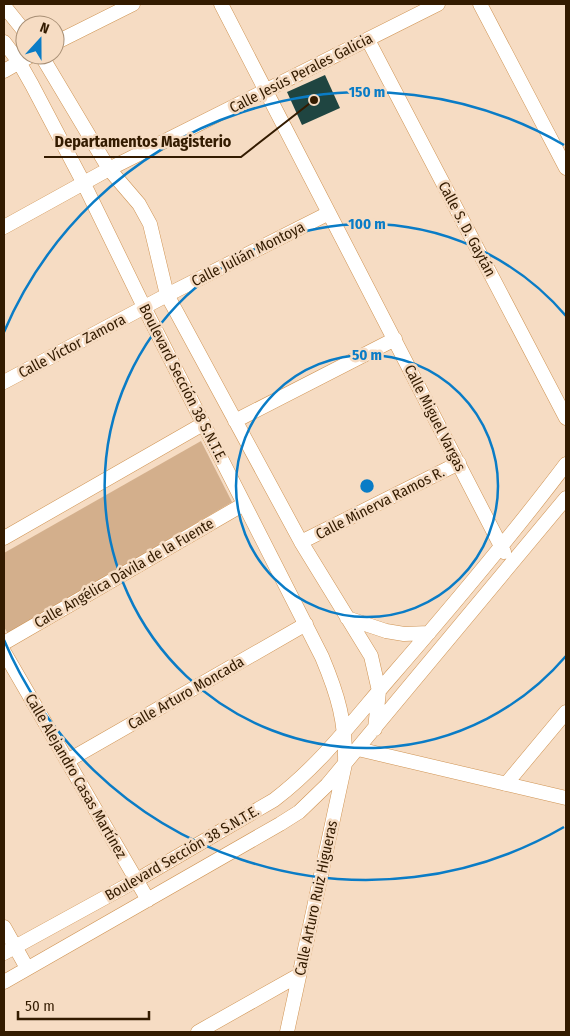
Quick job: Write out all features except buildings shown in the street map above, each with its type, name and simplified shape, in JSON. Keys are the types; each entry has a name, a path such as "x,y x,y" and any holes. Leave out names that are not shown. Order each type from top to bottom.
{"street":[{"path":"65,38 133,4"},
{"name":"Calle Miguel Vargas","path":"221,4 511,565"},
{"name":"Calle Jesús Perales Galicia","path":"4,227 83,182 438,4"},
{"path":"480,4 566,168"},
{"path":"4,6 15,20"},
{"name":"Calle S. D. Gaytán","path":"368,40 566,418"},
{"name":"Boulevard Sección 38 S.N.T.E.","path":"4,42 15,57"},
{"path":"4,71 15,64"},
{"name":"Boulevard Sección 38 S.N.T.E.","path":"21,65 83,182 203,424 306,624 339,699 345,733 345,764"},
{"name":"Boulevard Sección 38 S.N.T.E.","path":"47,65 109,169 139,204 150,224 168,295 301,542 347,618 363,640 371,656 379,691 375,729"},
{"name":"Calle Julián Montoya","path":"168,295 329,213"},
{"name":"Calle Víctor Zamora","path":"4,382 168,295"},
{"path":"235,420 395,339"},
{"path":"4,538 203,424"},
{"name":"Calle Minerva Ramos R.","path":"301,542 459,463"},
{"name":"Boulevard Sección 38 S.N.T.E.","path":"9,950 137,880 274,800 310,770 345,733 429,634 566,464"},
{"name":"Boulevard Sección 38 S.N.T.E.","path":"4,982 299,812 327,785 358,749 566,498"},
{"name":"Calle Angélica Dávila de la Fuente","path":"4,643 244,504"},
{"path":"347,618 386,631 404,634 429,634"},
{"name":"Calle Arturo Moncada","path":"67,761 306,624"},
{"name":"Calle Alejandro Casas Martínez","path":"4,652 148,900"},
{"path":"506,784 566,712"},
{"path":"358,749 566,798"},
{"name":"Calle Arturo Ruiz Higueras","path":"286,1032 345,764"},
{"path":"4,927 9,950 27,968"},
{"path":"198,1032 299,975"}],"shaded area":[{"path":"201,441 232,502 8,634 4,627 4,553"}],"place":[{"name":"Departamentos Magisterio","path":"314,100"}]}
